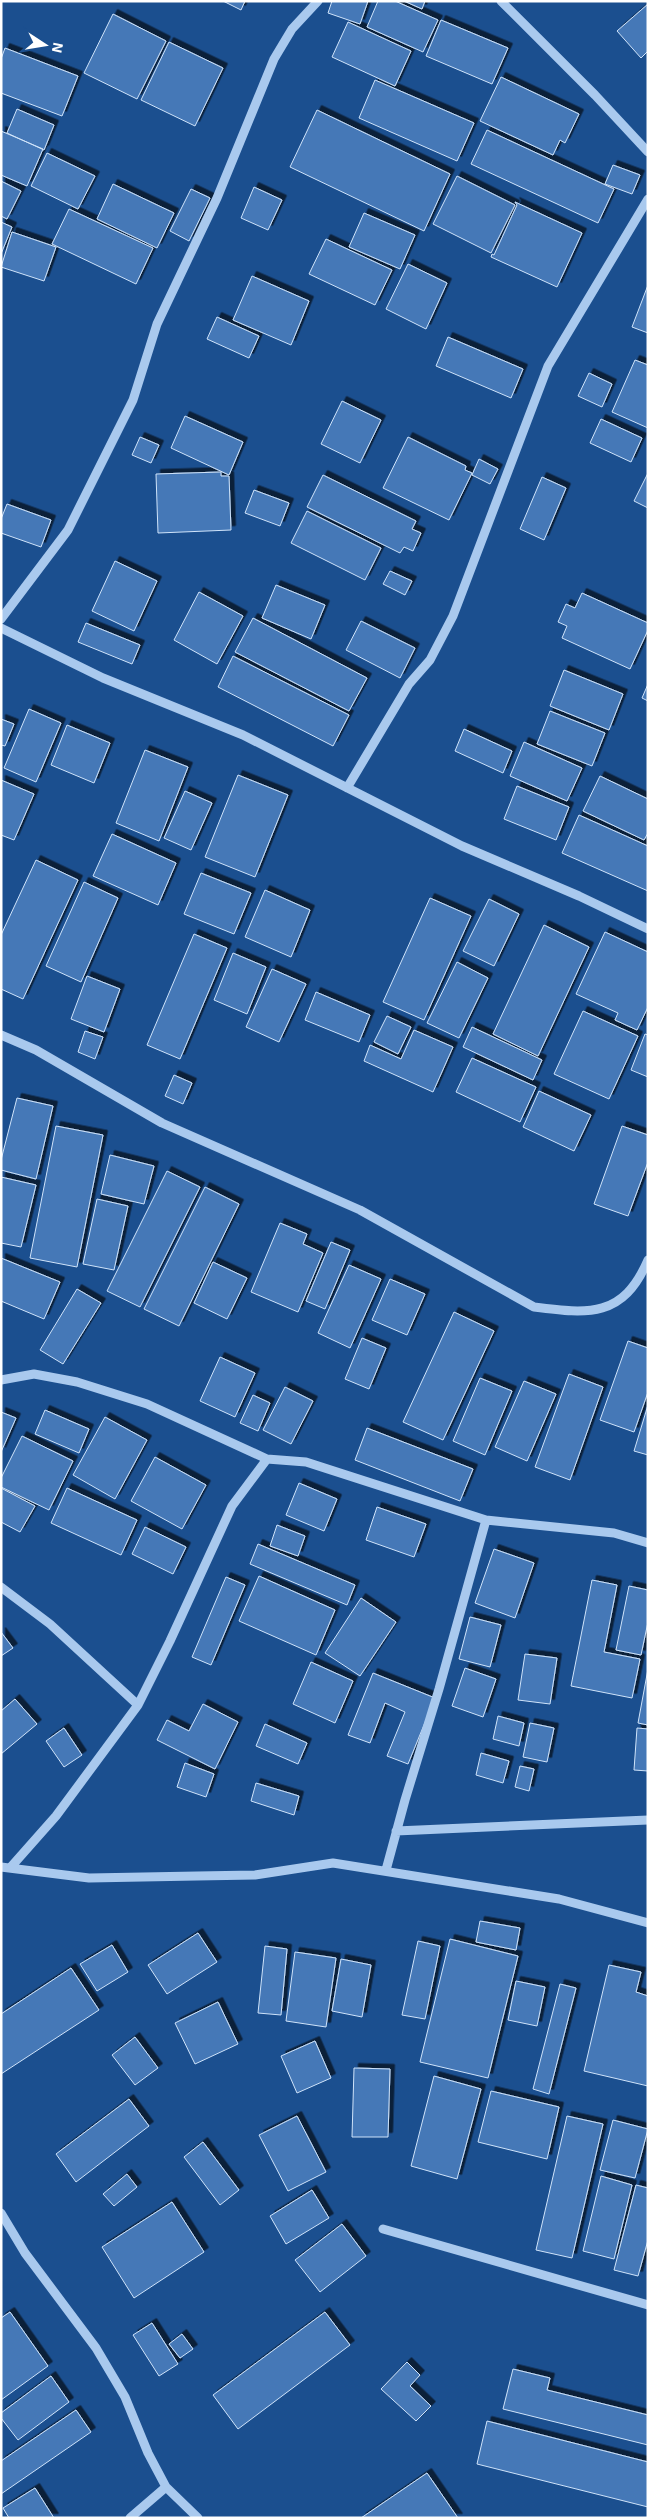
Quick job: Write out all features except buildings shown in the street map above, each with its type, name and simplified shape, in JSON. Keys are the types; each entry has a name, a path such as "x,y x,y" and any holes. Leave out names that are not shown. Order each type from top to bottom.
{"street":[{"path":"1,619 68,530 133,400 157,324 217,198 274,59 292,29 318,1"},
{"path":"501,1 595,95 648,152"},
{"path":"347,788 409,684 430,660 453,616 548,366 648,199"},
{"path":"1,628 103,678 243,735 462,846 579,896 648,929"},
{"path":"1,1035 36,1050 162,1123 360,1210 534,1307 566,1311 596,1310 605,1307 623,1299 641,1277 648,1260"},
{"path":"1,1380 34,1374 77,1382 148,1404 267,1459 306,1462 486,1520 614,1533 648,1543"},
{"path":"6,1868 56,1816 138,1705 170,1642 232,1506 267,1459"},
{"path":"386,1870 486,1520"},
{"path":"1,1587 50,1624 138,1705"},
{"path":"396,1831 648,1820"},
{"path":"6,1868 89,1878 255,1875 333,1863 559,1899 648,1923"},
{"path":"1,2213 25,2253 96,2348 125,2397 148,2453 166,2487 198,2518"},
{"path":"383,2229 648,2305"},
{"path":"130,2518 166,2487"}]}
